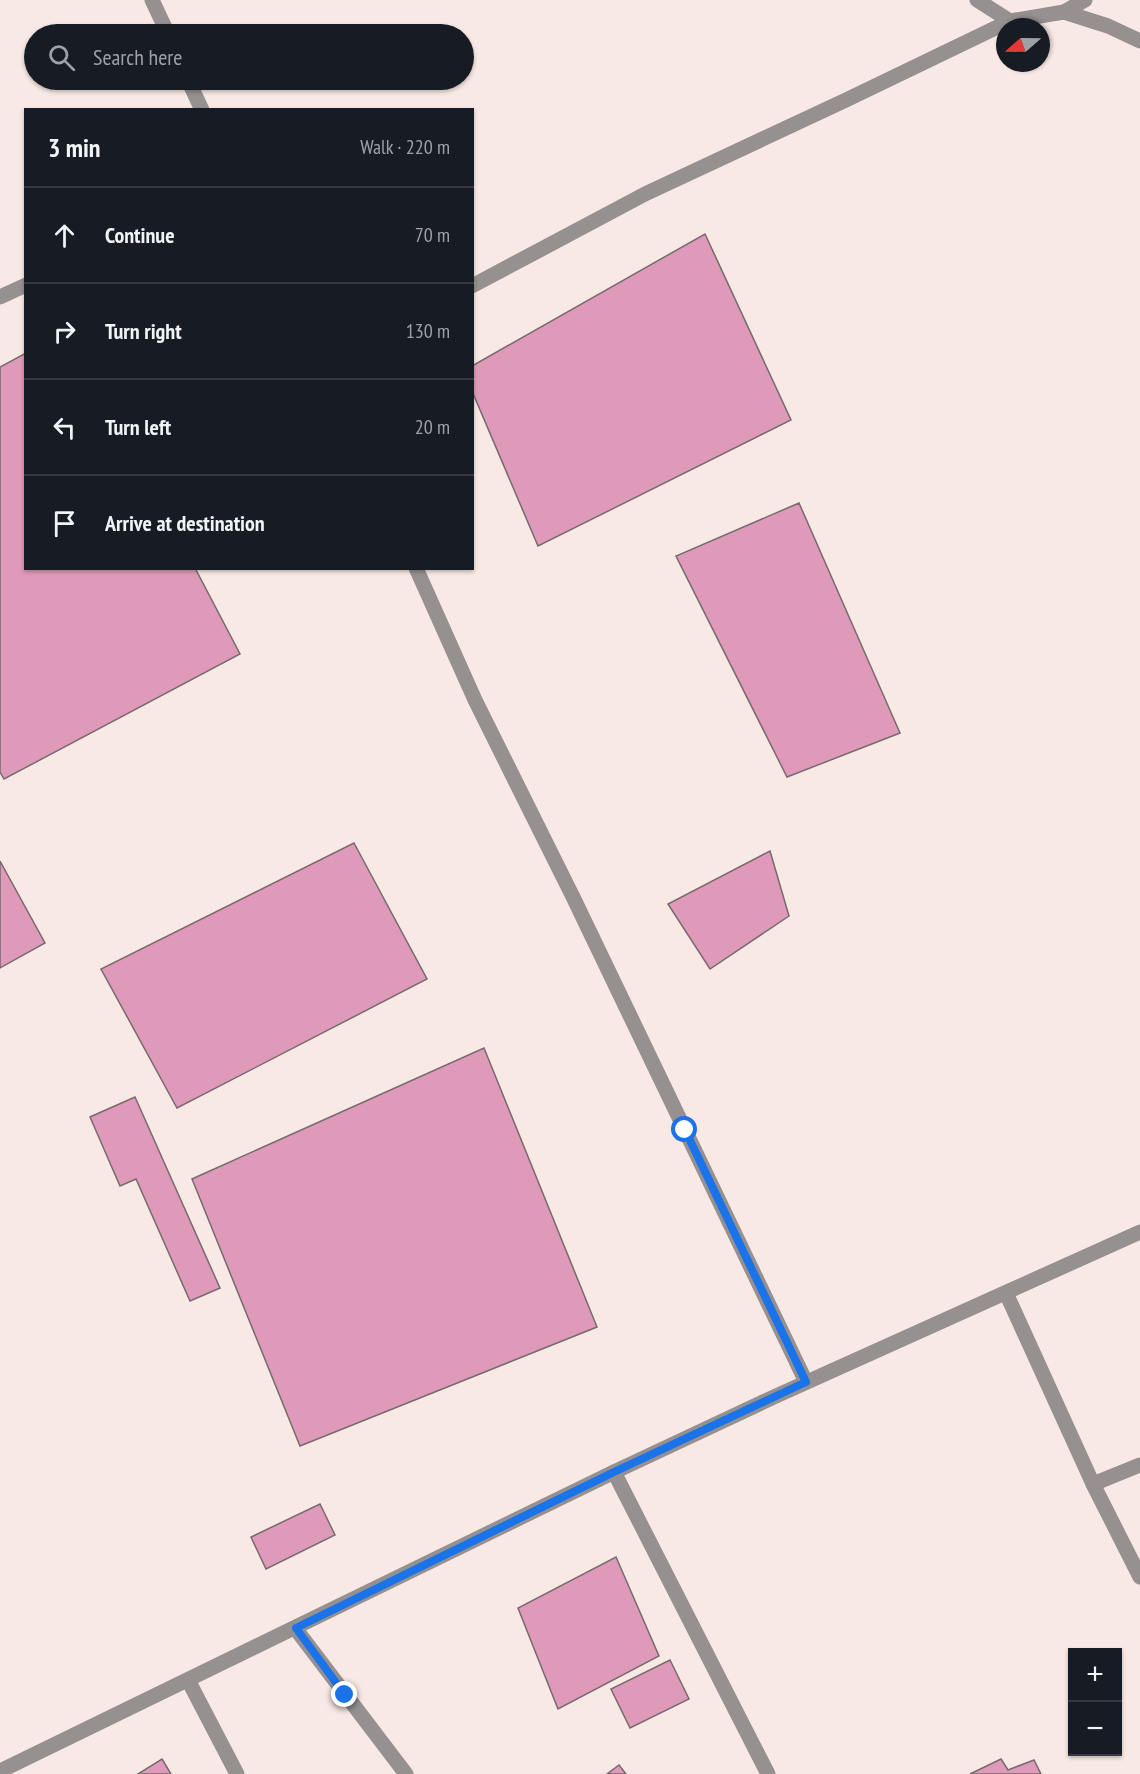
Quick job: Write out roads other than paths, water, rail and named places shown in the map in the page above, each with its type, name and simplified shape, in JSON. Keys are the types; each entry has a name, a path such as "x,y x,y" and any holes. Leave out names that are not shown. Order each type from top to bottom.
{"street":[{"path":"152,0 163,24"},
{"path":"977,0 1005,18"},
{"path":"1028,18 1064,12 1085,0"},
{"path":"1064,12 1108,26 1140,41"},
{"path":"474,285 645,194 996,28"},
{"path":"193,90 201,108"},
{"path":"0,297 24,286"},
{"path":"417,570 475,700 579,910 806,1382"},
{"path":"0,1771 614,1472 806,1382 1140,1232"},
{"path":"1006,1293 1093,1484 1140,1577"},
{"path":"1093,1484 1140,1465"},
{"path":"614,1472 768,1774"},
{"path":"296,1628 406,1774"},
{"path":"188,1680 237,1774"}]}
